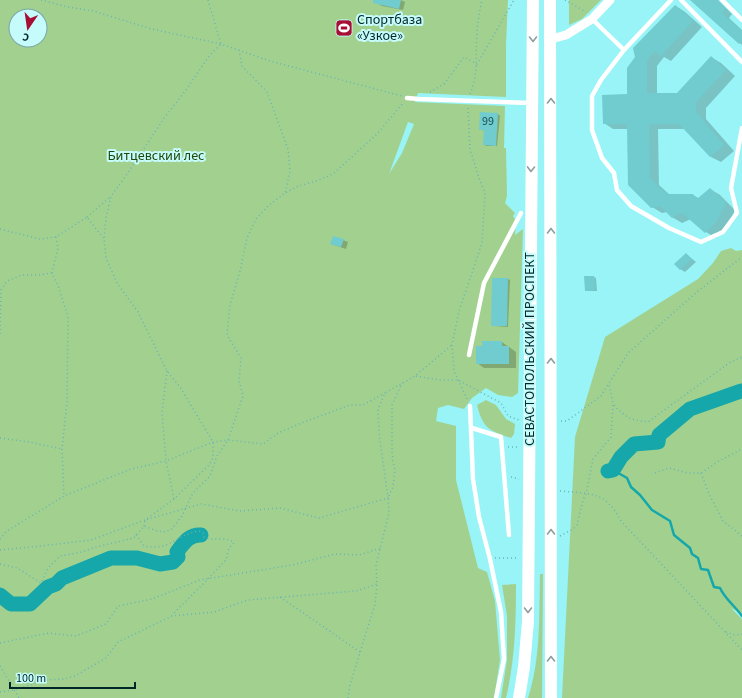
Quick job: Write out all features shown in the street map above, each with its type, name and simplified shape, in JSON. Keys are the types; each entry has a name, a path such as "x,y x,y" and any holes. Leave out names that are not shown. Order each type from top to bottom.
{"main road":[{"name":"СЕВАСТОПОЛЬСКИЙ ПРОСПЕКТ","path":"519,698 524,667 528,621 533,0"},
{"name":"СЕВАСТОПОЛЬСКИЙ ПРОСПЕКТ","path":"550,0 551,698"}],"street":[{"path":"551,39 566,35 593,18 610,0"}],"lane":[{"path":"672,0 624,50 601,80 592,96 592,130 602,158 614,173 617,190 631,206 670,228 701,242 723,232 737,213 731,188 742,128"},
{"path":"680,0 742,62"},
{"path":"722,0 742,20"},
{"path":"593,18 624,50"},
{"path":"407,98 532,103"},
{"path":"469,355 484,283 521,213"},
{"path":"470,406 473,479 479,517 490,558 501,612 504,659 496,698"},
{"path":"472,428 502,437 509,535"}],"path":[{"path":"41,0 68,7 93,11 152,29 221,44 270,61 407,98 377,134 333,174 319,180 296,186 268,206 256,219 247,238 240,272 230,304 227,335 240,358 239,382 243,396 228,440 217,456 210,476 194,493 172,529 165,532 157,531 144,526"},
{"path":"208,0 221,44"},
{"path":"470,406 454,371 452,344 459,311 482,243 485,193 470,149 467,101 475,83 477,64 477,33 482,0"},
{"path":"477,64 514,0"},
{"path":"565,0 593,18"},
{"path":"0,229 40,239 56,237 87,217 111,196 209,56 221,44"},
{"path":"239,50 242,66 267,92 288,148 290,171 285,193"},
{"path":"419,99 444,84 464,57 477,64"},
{"path":"111,196 106,218 104,239 106,258 117,283 138,312 167,370 214,442 213,457 210,464 174,499 144,520"},
{"path":"87,217 104,239"},
{"path":"56,237 58,248 52,272 60,288 68,317 67,402 62,449 64,496"},
{"path":"567,421 600,396 628,353 698,291 742,258"},
{"path":"0,334 1,290 7,281 22,275 40,275 52,272"},
{"path":"0,539 7,532 64,496 131,469 166,461 214,442 228,440 262,444 278,433 304,422 350,405 363,405 415,376 452,344"},
{"path":"613,404 621,412 633,420 648,422 729,364 742,357"},
{"path":"167,370 162,412 166,461 174,499"},
{"path":"415,376 439,380 458,380 501,403 508,416 515,420"},
{"path":"0,550 91,540 144,520 201,504 240,511 280,508 320,518 388,498 393,487 395,470 392,452 392,405 403,383"},
{"path":"560,536 573,530 577,525 583,500 586,494 593,459 611,437 613,404 609,383"},
{"path":"348,698 350,685 375,604 377,584 376,565 389,513 379,433 378,409 385,393"},
{"path":"0,438 62,449"},
{"path":"502,448 519,447"},
{"path":"655,472 669,468 688,473 701,473 719,461 742,449"},
{"path":"701,473 709,494 723,521 742,536"},
{"path":"505,476 519,479"},
{"path":"561,491 602,497 609,503 615,509 621,521 742,650"},
{"path":"0,564 17,568 41,583 48,568 60,556 82,552 134,538 144,526 144,520"},
{"path":"0,692 14,690 46,680 64,679 75,676 106,658 118,642 172,616 226,560 229,548 234,543 231,540 219,538 209,540 199,531 187,535 171,544 162,547 153,547 144,546 136,535"},
{"path":"0,644 49,632 76,636 106,624 118,606 152,599 200,580 292,565 335,554 359,555 381,548"},
{"path":"490,558 518,558"},
{"path":"172,616 214,612 248,600 356,591 377,584"},
{"path":"280,597 360,652"},
{"path":"724,631 735,635 742,634"},
{"path":"0,666 19,698"}],"green space":[{"name":"Битцевский лес","path":"0,0 508,0 506,97 418,93 415,102 505,106 504,148 506,148 507,196 505,203 515,213 513,216 516,221 515,235 523,229 518,393 512,397 498,395 486,388 472,398 464,409 448,405 438,408 436,421 456,426 456,480 478,568 487,572 495,601 500,660 494,698 0,698","holes":["408,122 414,124 402,153 389,174"]},
{"path":"569,0 601,0 582,19 569,25"},
{"path":"731,248 736,251 742,250 742,614 731,608 742,619 742,698 562,698 575,437 605,337 698,279 713,263 721,251"},
{"path":"486,400 496,405 506,419 515,424 514,434 511,438 493,431 485,424 479,413 477,405"},
{"path":"540,574 543,574 542,698 528,698 537,652"},
{"path":"516,584 513,656 506,698 501,698 507,660 507,616 502,585"}],"building":[{"path":"373,0 401,0 399,9 373,3"},
{"path":"690,0 717,0 726,9 722,13 742,31 742,41 739,44"},
{"path":"675,5 693,21 661,56 655,51 647,60 647,93 677,93 711,56 726,70 696,102 696,112 724,145 710,157 679,124 649,124 650,178 667,194 693,194 697,199 710,188 726,203 717,221 705,233 682,213 672,218 660,206 651,208 628,185 627,124 603,124 602,95 627,94 627,68 635,57 633,48"},
{"path":"480,112 498,113 496,146 483,145 484,130 479,130"},
{"path":"333,236 344,239 341,247 330,244"},
{"path":"686,253 692,259 680,270 674,264"},
{"path":"584,276 594,276 595,290 585,291"},
{"path":"492,278 508,278 507,326 491,326"},
{"path":"482,341 502,341 502,346 509,346 509,364 476,364 476,346 482,346"}],"waterway":[{"path":"608,471 613,470 621,457 634,444 658,442 659,435 690,409 742,391"},
{"path":"613,470 627,478 631,487 640,495 652,510 670,521 674,535 690,548 692,554 698,558 701,569 708,570 714,587 720,588 742,616"},
{"path":"0,595 11,604 30,604 48,587 56,584 62,578 111,558 137,558 160,564 173,562 178,557 177,552 187,540 193,536 201,535"}],"place":[{"name":"Спортбаза «Узкое»","path":"344,28"}]}
